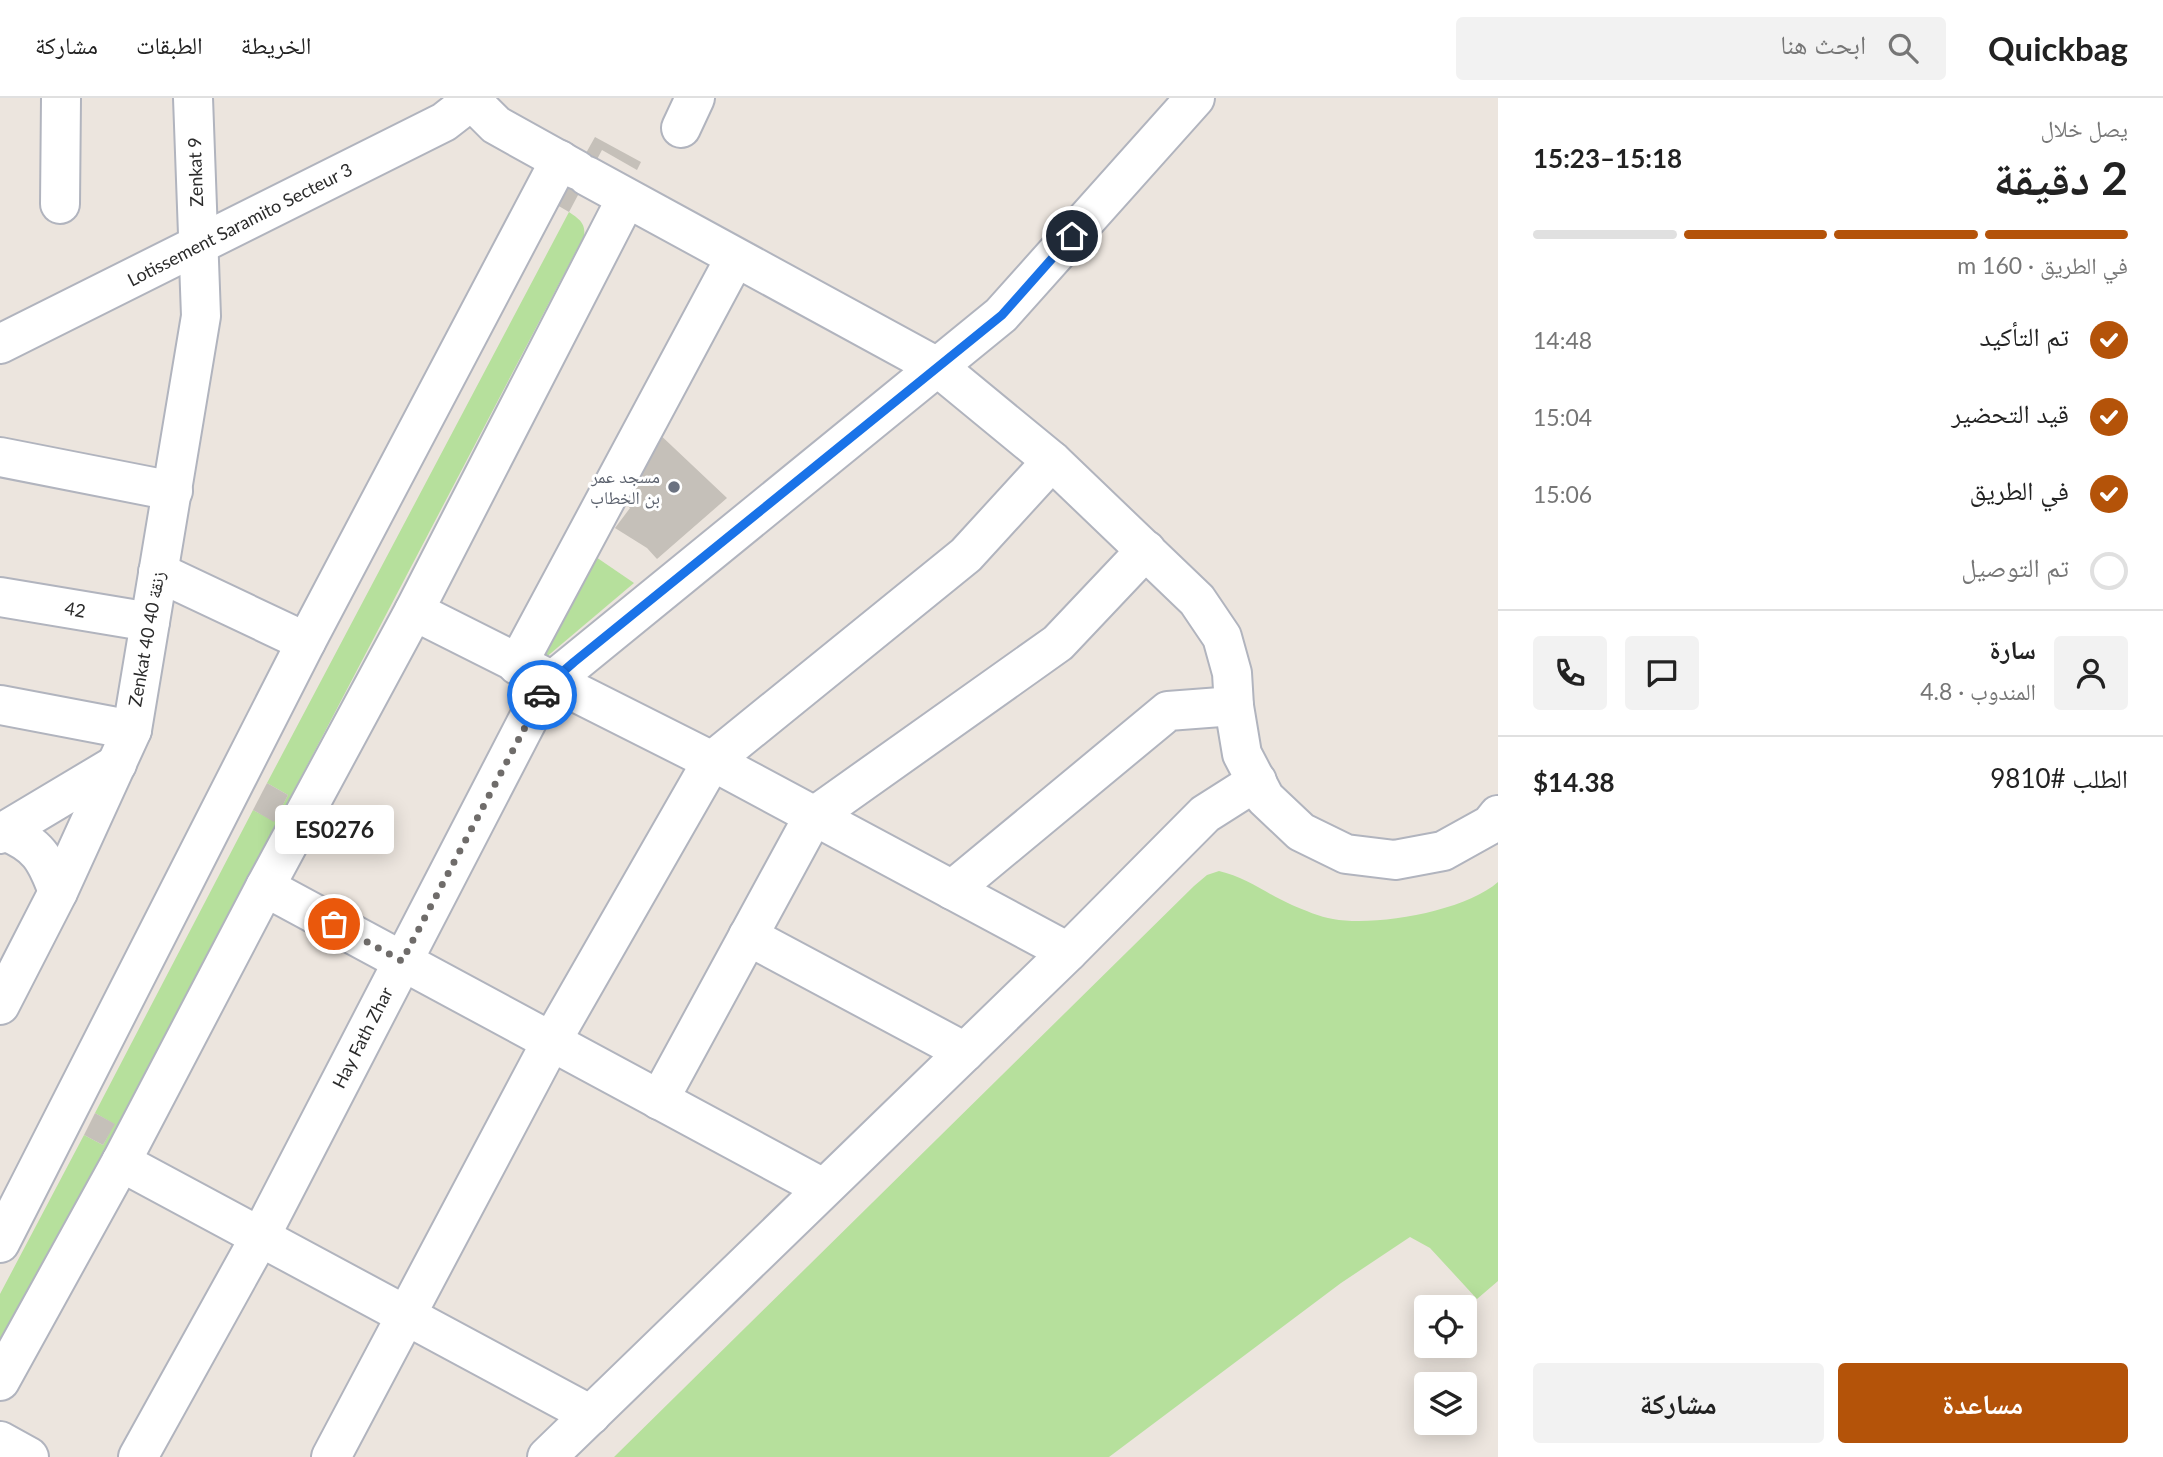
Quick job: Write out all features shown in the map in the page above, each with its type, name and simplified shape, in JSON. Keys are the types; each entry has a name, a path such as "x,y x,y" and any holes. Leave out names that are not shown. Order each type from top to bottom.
{"street":[{"path":"60,204 61,98"},
{"name":"Zenkat 9","path":"193,98 199,247"},
{"name":"Hay Fath Zhar","path":"138,1457 260,1237 537,702 551,682 1002,315 1195,98"},
{"path":"473,100 496,125 626,199 939,368 1052,461 1197,600 1222,637 1232,673 1242,754 1265,798 1301,832 1346,854 1395,860 1443,851 1490,825 1498,815"},
{"name":"Lotissement Saramito Secteur 3","path":"0,344 199,247 444,122 473,100"},
{"path":"0,1242 306,642 575,169"},
{"path":"0,1381 121,1162 414,611 626,199"},
{"name":"Zenkat 40 زنقة 40","path":"0,1005 58,892 124,747 150,622 198,344 201,316 199,247"},
{"path":"517,665 735,258"},
{"path":"0,457 173,491"},
{"path":"331,1457 551,1042 712,761 966,555 1052,461"},
{"path":"659,1100 813,817 1058,643 1146,550"},
{"path":"158,572 306,642"},
{"name":"42","path":"0,597 150,622"},
{"path":"414,611 712,761 1068,952"},
{"path":"0,705 124,747"},
{"path":"952,890 1168,711 1234,706"},
{"path":"2,833 124,747"},
{"path":"547,1457 1068,952 1205,814 1257,781"},
{"path":"2,833 25,839 41,855 58,892"},
{"path":"265,887 823,1188"},
{"path":"748,936 965,1052"},
{"path":"121,1162 591,1415"},
{"path":"0,1441 29,1457"}],"green space":[{"path":"569,212 583,225 584,236 0,1353 0,1294 84,1135 103,1145 114,1124 95,1113 253,810 274,821 288,795 267,783"},
{"path":"593,555 634,583 544,659 538,656"},
{"path":"1219,871 1238,877 1312,913 1351,921 1395,918 1443,909 1483,892 1498,882 1498,1281 1477,1299 1477,1295 1473,1295 1430,1248 1410,1237 1341,1283 1109,1457 614,1457 1194,886 1207,875"}],"building":[{"path":"595,137 641,162 637,170 602,150 569,212 557,205"},
{"name":"مسجد عمر بن الخطاب","path":"655,430 727,498 657,559 647,548 615,528 630,508 623,503"},
{"path":"267,783 288,795 274,822 253,810"},
{"path":"95,1113 115,1124 103,1145 84,1135"}],"way so far":[{"path":"334,924 402,961 542,695"}],"place":[{"name":"مسجد عمر بن الخطاب","path":"674,487"},
{"name":"ES0276","path":"334,924"}],"route":[{"path":"542,695 551,682 574,662 1002,315 1072,236"}]}
